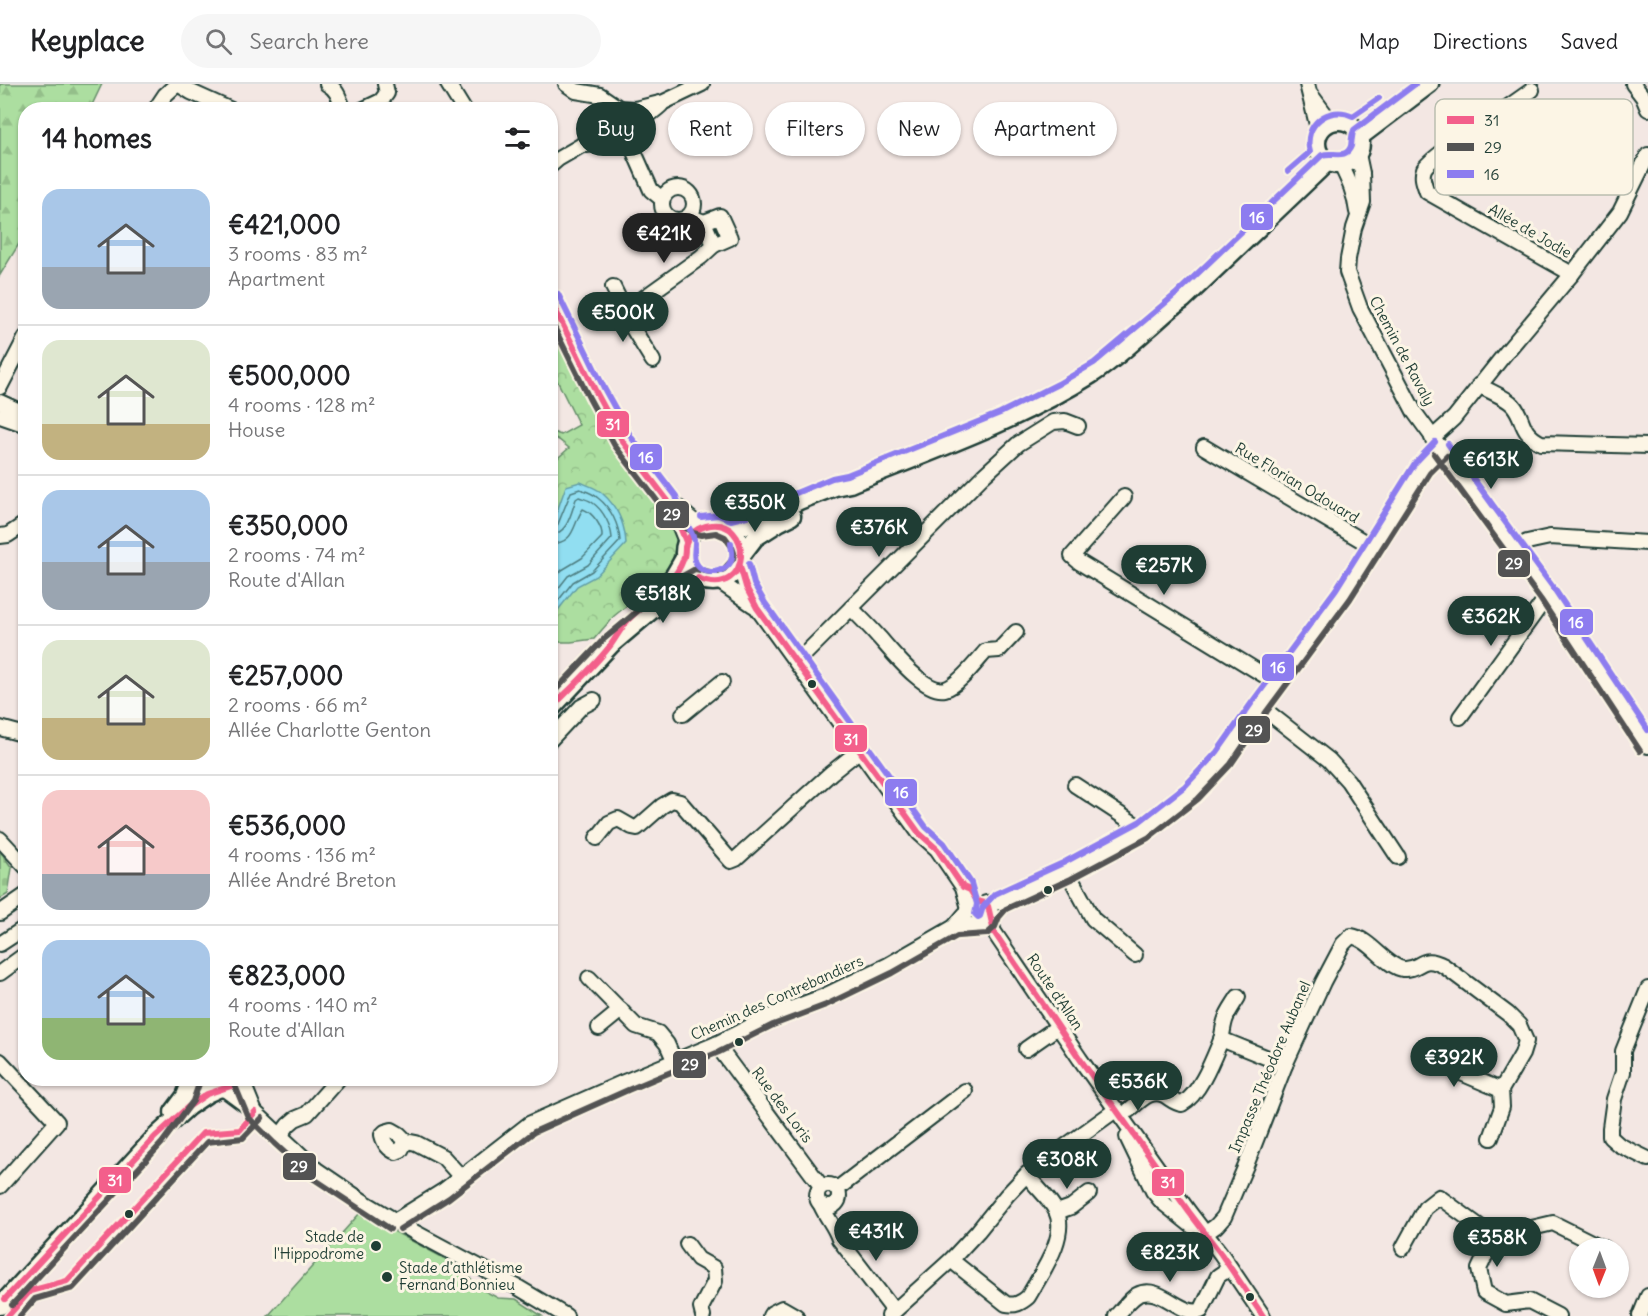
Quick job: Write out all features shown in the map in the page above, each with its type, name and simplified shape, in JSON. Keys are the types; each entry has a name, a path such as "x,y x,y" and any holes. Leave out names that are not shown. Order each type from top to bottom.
{"main road":[{"path":"1357,132 1413,84"},
{"path":"1357,132 1430,84"},
{"path":"730,529 750,525 799,501 835,487 850,484 973,435 1022,414 1094,374 1183,300 1329,161 1350,162 1358,154 1360,146 1357,132 1345,122 1325,128 1317,146 1329,161"},
{"path":"685,550 687,566 691,573 705,581 720,582 735,573 755,538 780,522 837,495 850,484"},
{"path":"611,645 616,634 626,622 673,577 695,530 702,526 717,524 730,529 740,540 741,560"},
{"path":"558,701 611,645 676,591 698,578"},
{"path":"155,1137 185,1096 189,1086"},
{"path":"207,1086 220,1089"},
{"path":"0,1306 155,1137 188,1107 207,1094 231,1086"}],"street":[{"path":"160,102 178,84 191,93 212,102"},
{"path":"327,84 333,87 340,102"},
{"path":"379,102 387,93 385,84"},
{"path":"566,84 576,91 604,92"},
{"path":"656,104 702,84"},
{"path":"1633,84 1648,109"},
{"path":"449,86 453,102"},
{"path":"449,86 459,102"},
{"path":"1307,88 1325,128"},
{"path":"1519,99 1532,90"},
{"path":"656,109 664,102"},
{"path":"558,159 576,149"},
{"name":"Chemin de Ravaly","path":"1358,154 1364,193 1347,272 1360,308 1415,412 1548,595 1648,746"},
{"name":"Chemin des Contrebandiers","path":"1633,184 1648,155"},
{"path":"636,156 651,190 662,199"},
{"name":"Allée de Jodie","path":"1435,158 1425,166 1422,177 1427,192 1572,274"},
{"path":"1329,161 1351,184 1358,217"},
{"path":"679,187 691,194 691,211 678,220 668,216 663,211 662,199 668,190 679,187"},
{"name":"Chemin des Contrebandiers","path":"395,1221 443,1191 529,1124 716,1044 769,1017 808,1004 888,965 981,912 1067,871 1144,830 1191,794 1224,758 1343,594 1423,468 1434,455 1436,443 1454,418 1572,274 1620,212 1628,195"},
{"path":"627,310 701,257 714,245 707,220 691,211"},
{"path":"613,288 627,310 632,327 653,361"},
{"path":"558,314 623,442 668,501 670,511 678,522 685,550"},
{"path":"0,387 18,352"},
{"path":"1479,385 1514,405 1527,432 1541,443 1648,446"},
{"path":"0,402 18,410"},
{"path":"0,416 18,422"},
{"path":"797,662 1018,444 1053,422 1065,421 1078,426"},
{"name":"Rue Florian Odouard","path":"1204,447 1373,547"},
{"path":"1124,497 1072,556 1078,562 1277,683"},
{"path":"668,501 702,526"},
{"path":"0,536 8,535 18,528"},
{"path":"1514,551 1527,542 1550,537 1648,543"},
{"name":"Route d'Allan","path":"741,560 746,587 757,608 919,833 937,849 1056,1028 1119,1110 1257,1315"},
{"name":"Route d'Allan","path":"720,582 757,608"},
{"path":"1460,717 1548,595"},
{"path":"851,608 902,664 935,689 946,689 956,684 986,651 999,650 1016,632"},
{"path":"682,714 722,682"},
{"path":"558,731 581,707 594,700"},
{"path":"1260,706 1329,760 1348,781 1398,857"},
{"path":"0,728 18,733"},
{"path":"597,838 609,823 618,819 637,828 672,800 680,802 731,861 860,750"},
{"path":"1075,785 1144,830"},
{"path":"0,839 18,858"},
{"path":"1067,871 1093,919 1134,955"},
{"path":"0,913 18,901"},
{"path":"0,944 18,932"},
{"name":"Impasse Théodore Aubanel","path":"1203,1235 1224,1218 1285,1065 1323,982 1343,944 1350,936 1363,941 1394,965 1404,969 1425,961 1434,961 1444,966 1508,1014 1519,1025 1525,1046 1501,1090"},
{"path":"0,973 18,960"},
{"path":"590,978 636,1026 658,1033 675,1062"},
{"path":"1648,989 1623,1052 1623,1072 1614,1099 1610,1128 1611,1137 1620,1145 1648,1159"},
{"path":"835,1228 839,1214 838,1194 830,1185 821,1186 817,1196 826,1217 891,1313 951,1260 1027,1174 1119,1110 1156,1092 1182,1104 1190,1100 1221,1039 1226,1019 1238,997"},
{"path":"599,1028 621,1010"},
{"path":"1026,1049 1056,1028"},
{"path":"1221,1039 1285,1065"},
{"name":"Rue des Loris","path":"716,1044 821,1186"},
{"path":"1428,1051 1447,1068 1501,1090 1502,1107 1491,1138"},
{"path":"0,1061 18,1080"},
{"path":"0,1186 57,1122 23,1086"},
{"path":"243,1086 255,1112"},
{"path":"280,1136 288,1125 306,1114 332,1086"},
{"path":"220,1089 255,1112 318,1170 395,1221 566,1316"},
{"path":"820,1205 832,1207 838,1194 965,1091"},
{"path":"406,1142 416,1143 444,1157 460,1177"},
{"path":"951,1260 1006,1304 1013,1305 1028,1297 1056,1246 1060,1227 1057,1212 1027,1174"},
{"path":"1057,1212 1071,1207 1089,1192"},
{"path":"1403,1248 1425,1208 1439,1197 1494,1237 1553,1223 1574,1238"},
{"path":"1494,1237 1479,1269 1484,1292 1506,1304 1529,1301 1558,1316"},
{"path":"687,1244 698,1259 714,1268 715,1281 701,1308 703,1316"},
{"path":"1116,1316 1138,1294 1150,1293 1190,1312 1201,1311 1218,1276 1228,1270"},
{"path":"1640,1316 1648,1296"},
{"path":"770,1316 782,1308 796,1316"}],"green space":[{"path":"0,84 102,84 93,102 18,102 18,245 0,275"},
{"path":"558,336 594,411 613,444 669,520 677,539 672,562 654,584 614,616 594,639 558,642 558,458 569,448 558,440 558,434 561,435 579,425 558,382"},
{"path":"0,851 12,868 8,894 0,899"},
{"name":"Stade d'athlétisme Fernand Bonnieu","path":"360,1213 464,1269 477,1287 498,1298 516,1299 542,1316 268,1316"}],"water":[{"path":"580,482 600,491 608,498 622,523 626,544 596,576 577,586 558,610 558,508 566,486"}],"transit line":[{"name":"16","path":"701,517 718,515 731,520 747,516 832,478 847,475 1000,413 1094,363 1177,293 1322,155 1346,153 1351,146 1354,130 1415,84"},
{"name":"16","path":"1288,171 1310,152 1310,133 1320,119 1335,113 1353,116 1379,98"},
{"name":"16","path":"558,294 631,437 676,496 694,539"},
{"name":"31","path":"558,315 623,442 668,501 670,511 678,522 686,542"},
{"name":"29","path":"558,335 615,446 661,506 693,533 701,535 716,533 725,537 734,553 733,559 724,569 718,572 695,569 664,589 604,639 558,688"},
{"name":"16","path":"749,564 754,584 765,603 926,827 944,843 971,883 977,904 975,914 978,917 983,907 995,894 1063,863 1139,822 1185,786 1217,752 1336,589 1415,463 1435,442"},
{"name":"16","path":"1448,444 1555,590 1648,730"},
{"name":"29","path":"1434,454 1541,600 1640,751"},
{"name":"29","path":"400,1229 449,1198 534,1132 719,1052 773,1025 826,1005 892,973 957,936 987,934 995,927 999,917 1006,909 1071,879 1148,838 1198,799 1231,764 1267,711 1350,599 1430,473 1447,456"},
{"name":"31","path":"558,701 610,646 628,620 673,577 683,560 686,543 692,533 706,526 722,526 733,532 740,544 741,557 738,569 729,578 716,582 698,578"},
{"name":"16","path":"695,543 696,563 702,569 712,572 723,569 730,562 731,543"},
{"name":"31","path":"740,566 746,587 757,608 919,833 937,849 963,887 970,890 977,901"},
{"name":"31","path":"977,901 988,906 994,932 1080,1059 1263,1316"},
{"name":"29","path":"12,1305 162,1143 193,1101 198,1086"},
{"name":"31","path":"5,1299 155,1137 188,1107 207,1094 231,1086"},
{"name":"29","path":"235,1086 248,1117 274,1143 311,1177 390,1229"},
{"name":"31","path":"8,1316 30,1291 67,1281 203,1133 240,1130 255,1112"},
{"name":"29","path":"20,1316 35,1299 73,1288 207,1142 243,1138 262,1118"}],"place":[{"name":"Stade de l'Hippodrome","path":"376,1246"},
{"name":"Stade d'athlétisme Fernand Bonnieu","path":"387,1277"}]}
